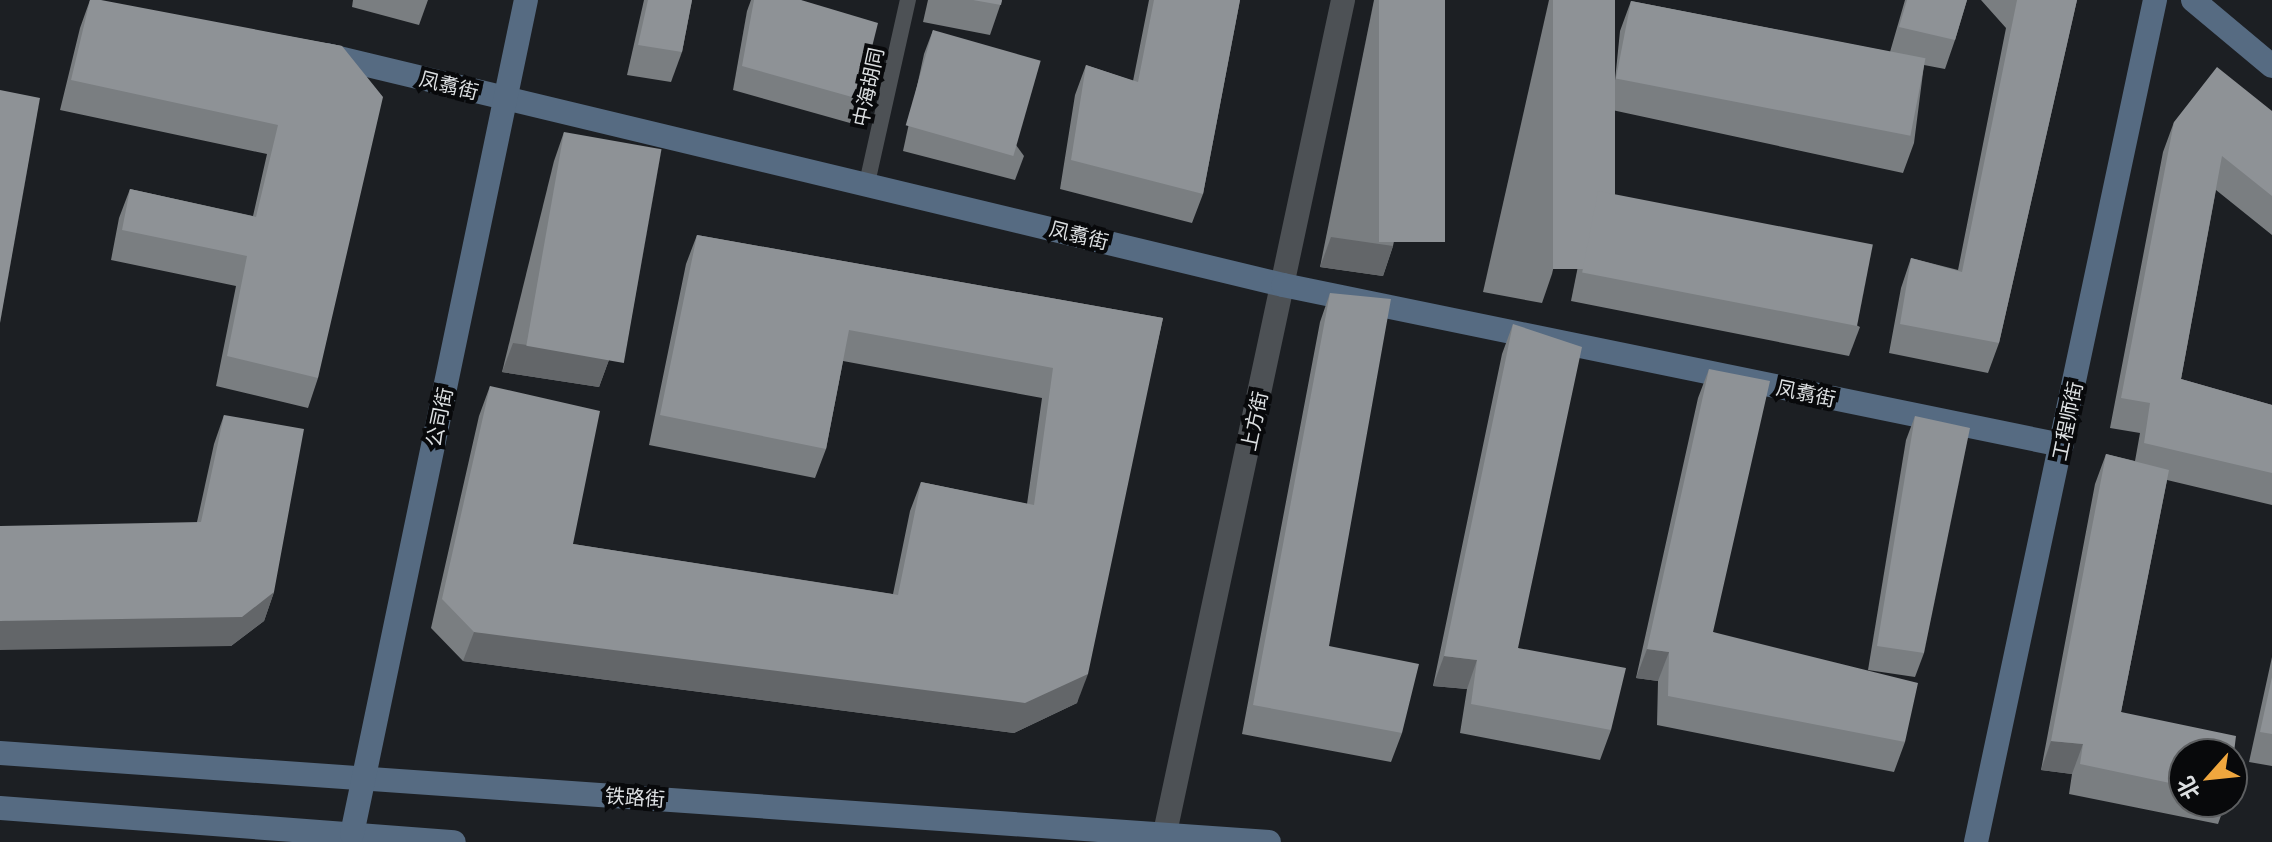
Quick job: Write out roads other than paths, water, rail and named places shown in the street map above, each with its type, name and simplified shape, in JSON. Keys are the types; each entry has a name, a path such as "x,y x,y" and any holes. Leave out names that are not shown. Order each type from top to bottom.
{"street":[{"name":"公司街","path":"352,834 526,0"},
{"name":"上方街","path":"1163,838 1343,0"},
{"name":"工程师街","path":"1976,842 2155,0"},
{"path":"2193,0 2272,66"},
{"name":"凤翥街","path":"304,50 1283,285 2062,445"},
{"name":"铁路街","path":"0,753 1163,838 1269,842"},
{"path":"0,808 454,842"}],"lane":[{"name":"中海胡同","path":"867,183 908,0"}]}
